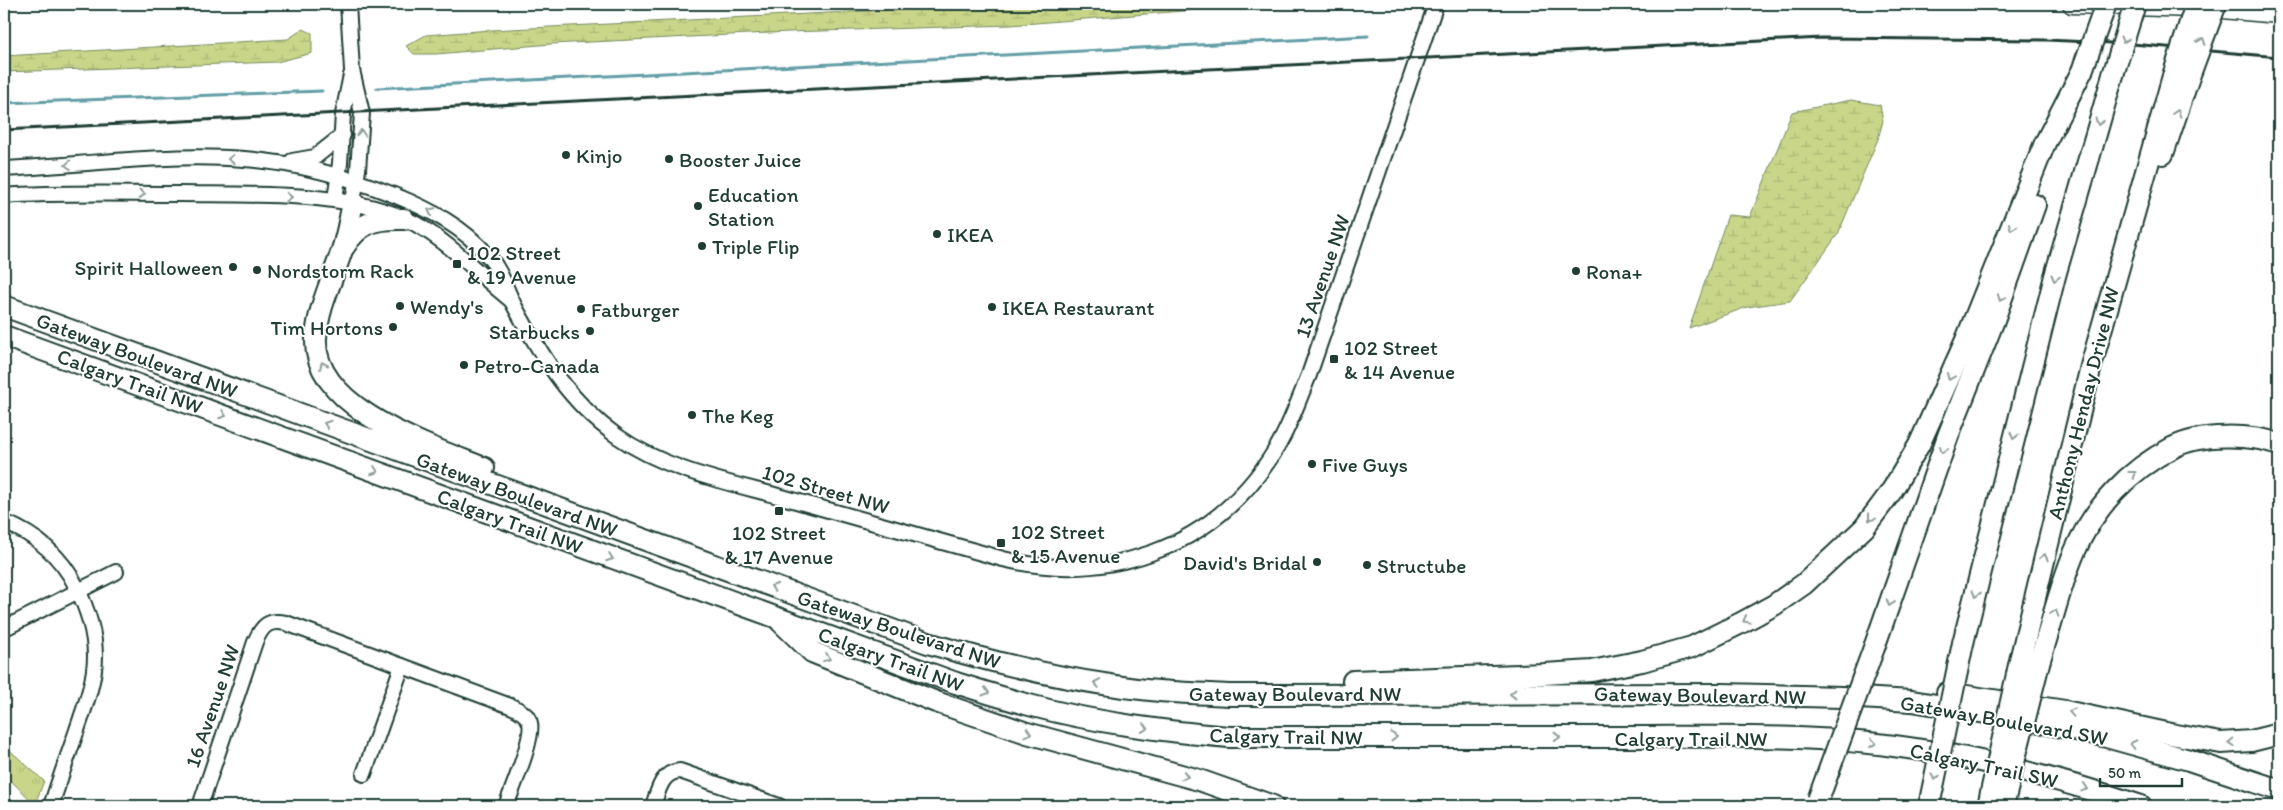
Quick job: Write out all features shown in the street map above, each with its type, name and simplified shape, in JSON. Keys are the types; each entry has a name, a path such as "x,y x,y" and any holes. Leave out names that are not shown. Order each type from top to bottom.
{"highway":[{"path":"1817,803 1875,646 1948,436 1997,311 2106,4"},
{"path":"1929,806 1964,644 2053,286 2135,4"},
{"name":"Anthony Henday Drive NW","path":"1988,806 2020,656 2064,471 2112,290 2181,77 2196,4"},
{"path":"2181,77 2216,4"},
{"path":"1232,695 1273,684 1592,671 1633,663 1692,647 1749,619 1804,584 1864,528 1891,492 1919,445 1966,340 2045,143 2082,71"},
{"path":"343,248 344,201"},
{"path":"404,219 386,218 370,222 350,237 343,248 321,310 316,340 320,359 337,390 370,417 400,432 505,477 570,513"},
{"name":"Gateway Boulevard NW","path":"4,306 928,643 994,663 1111,686 1232,695 1723,694 1842,697"},
{"name":"Calgary Trail NW","path":"4,336 956,683 1034,706 1109,722 1229,737 1756,737 1825,740"},
{"path":"4,351 95,368"},
{"path":"2003,806 2040,659 2075,551 2099,511 2121,483 2173,447 2200,440 2234,436 2265,439 2279,444"},
{"path":"776,617 812,652 936,702 1027,733 1165,770 1267,804"},
{"path":"1723,694 1827,686 1893,688 2031,705 2221,743 2251,741 2279,734"},
{"name":"Gateway Boulevard SW","path":"1842,697 1936,704 2072,729 2189,760 2279,790"},
{"name":"Calgary Trail SW","path":"1825,740 1900,746 1986,762 2079,786 2141,806"}],"main road":[{"path":"2072,4 2279,14"}],"street":[{"path":"344,201 357,182 362,113 352,70 348,4"},
{"name":"13 Avenue NW","path":"1196,532 1238,499 1270,459 1288,426 1333,305 1436,4"},
{"path":"344,201 338,176 343,114 352,70"},
{"path":"4,169 166,158 243,159 279,163 315,157 342,135"},
{"name":"102 Street NW","path":"279,163 357,182 423,207 459,229 487,254 500,270 512,301 543,357 558,380 575,400 597,421 618,437 643,453 670,464 726,482 1029,566 1082,568 1117,563 1162,550 1196,532"},
{"name":"102 Street NW","path":"4,196 93,194 247,195 344,201 404,219 443,241 512,301"},
{"path":"4,522 30,534 54,553 70,574 90,617 93,631 95,658 93,676 86,703 50,806"},
{"path":"5,628 116,572"},
{"name":"16 Avenue NW","path":"200,806 255,642 263,627 268,623 286,623 402,666"},
{"path":"364,774 402,666 513,708 526,715 529,720 530,738 506,806"},
{"path":"653,806 660,786 672,772 680,771 779,806"}],"green space":[{"path":"1006,4 1338,4 1242,10 1195,10 1011,25 789,32 551,44 436,54 414,54 406,46 426,35 491,30"},
{"path":"303,29 312,33 312,53 277,62 4,72 4,56 288,39"},
{"path":"1851,100 1880,105 1883,121 1878,139 1838,234 1790,301 1747,307 1689,328 1728,215 1750,217 1792,112"},
{"path":"4,745 44,781 35,804 4,774"}],"waterway":[{"path":"377,88 1368,36"},
{"path":"4,103 322,91"}],"railway":[{"path":"4,130 1822,38 2047,40 2132,44 2279,57"}],"place":[{"name":"Kinjo","path":"566,155"},
{"name":"Booster Juice","path":"669,159"},
{"name":"Education Station","path":"698,206"},
{"name":"IKEA","path":"937,234"},
{"name":"Triple Flip","path":"702,246"},
{"name":"102 Street & 19 Avenue","path":"457,264"},
{"name":"Spirit Halloween","path":"233,267"},
{"name":"Nordstorm Rack","path":"257,270"},
{"name":"Rona+","path":"1576,271"},
{"name":"Wendy's","path":"400,306"},
{"name":"IKEA Restaurant","path":"992,307"},
{"name":"Fatburger","path":"581,309"},
{"name":"Tim Hortons","path":"393,327"},
{"name":"Starbucks","path":"590,331"},
{"name":"102 Street & 14 Avenue","path":"1334,359"},
{"name":"Petro-Canada","path":"464,365"},
{"name":"The Keg","path":"692,415"},
{"name":"Five Guys","path":"1312,464"},
{"name":"102 Street & 17 Avenue","path":"779,511"},
{"name":"102 Street & 15 Avenue","path":"1001,543"},
{"name":"David's Bridal","path":"1317,562"},
{"name":"Structube","path":"1367,565"}]}
